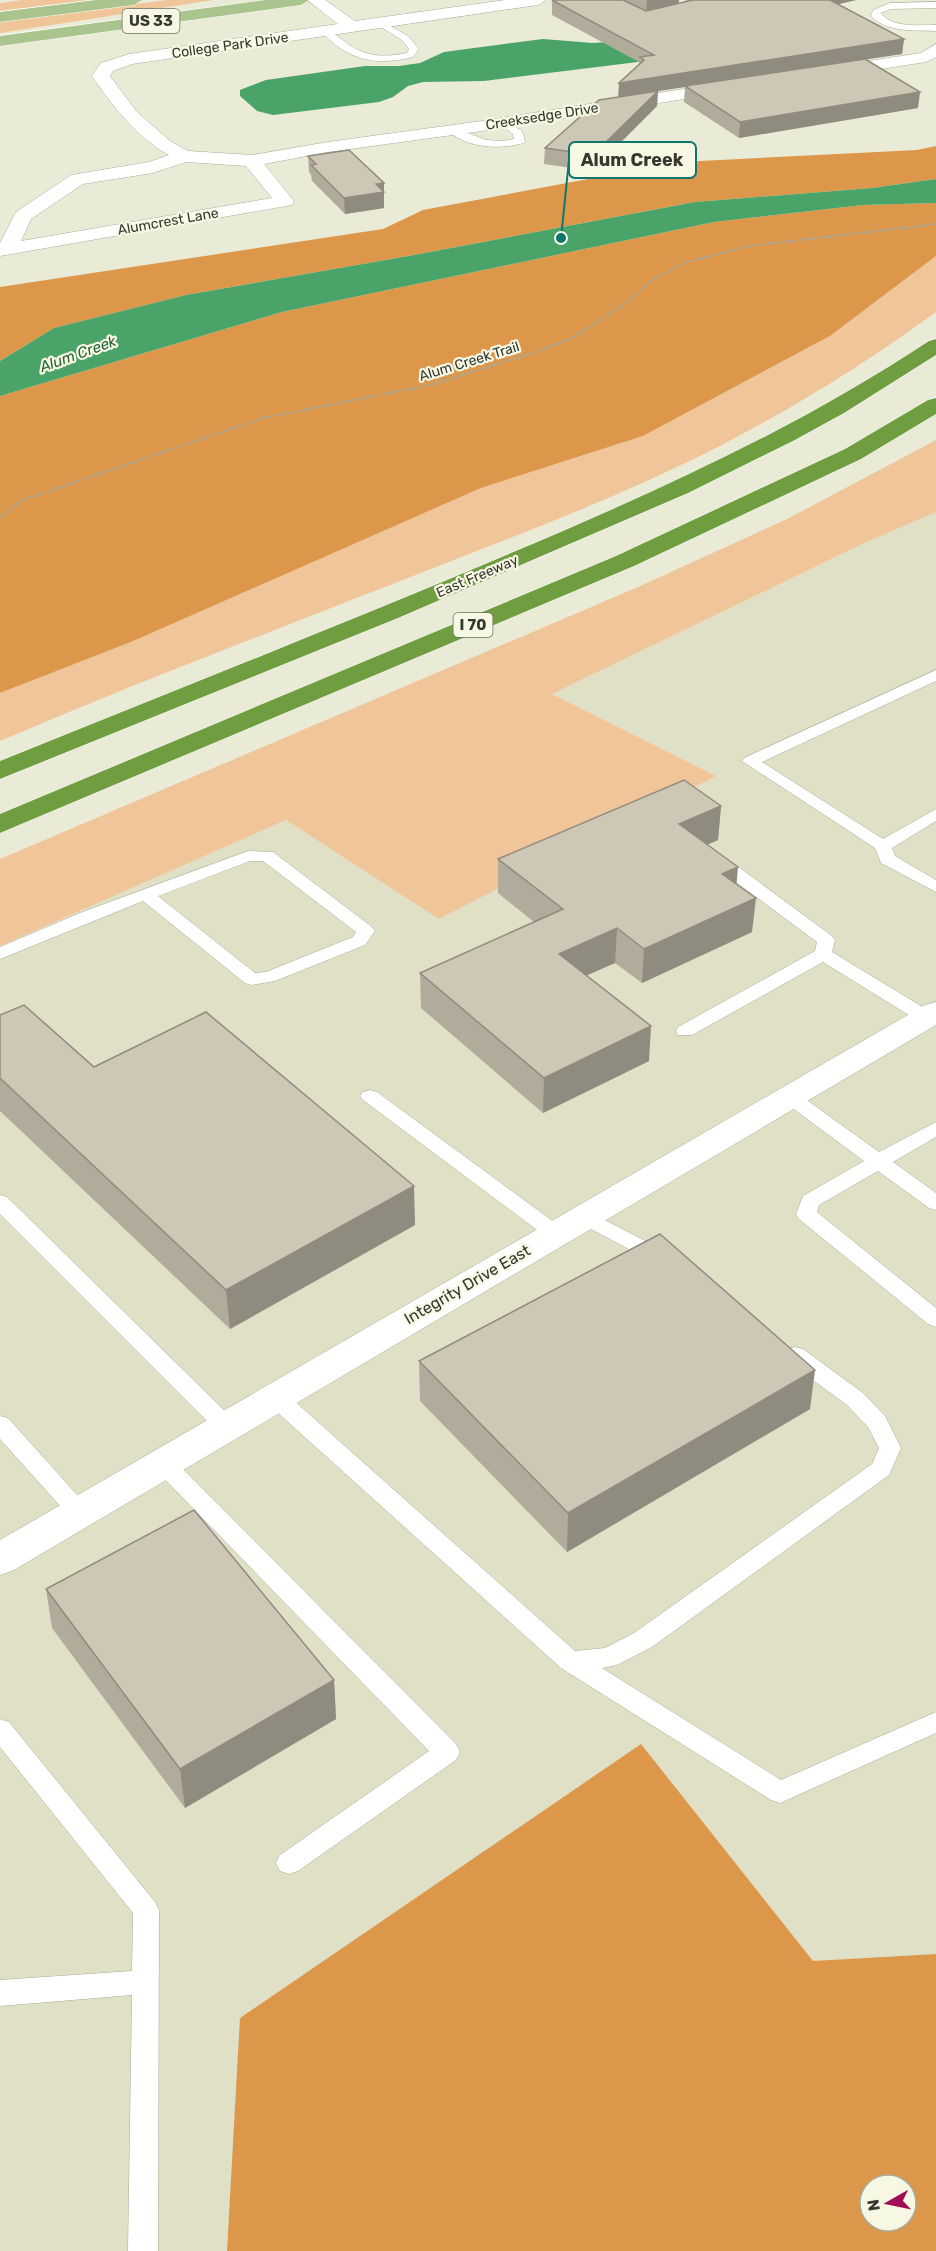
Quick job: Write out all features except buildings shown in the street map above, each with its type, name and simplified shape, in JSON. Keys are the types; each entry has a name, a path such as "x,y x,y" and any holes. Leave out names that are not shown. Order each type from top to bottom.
{"highway":[{"name":"East Freeway","path":"0,771 648,504 827,415 936,345"},
{"name":"I 70","path":"0,824 625,561 853,454 936,405"}],"main road":[{"name":"US 33","path":"0,17 134,0"},
{"name":"US 33","path":"0,41 301,0"}],"street":[{"path":"315,0 354,28"},
{"name":"College Park Drive","path":"184,156 165,145 130,115 101,76 107,67 129,59 538,0"},
{"path":"806,75 926,57 936,49"},
{"path":"862,66 881,79"},
{"name":"Creeksedge Drive","path":"184,156 252,161 328,147 503,123 750,84"},
{"path":"661,98 681,110"},
{"path":"4,249 23,216 78,179 153,167 184,156"},
{"name":"Alumcrest Lane","path":"4,249 285,201 252,161"},
{"name":"Integrity Drive East","path":"0,1559 569,1224 931,1015"}],"lane":[{"path":"936,5 890,6 876,12 876,16 879,20 891,24 936,28"},
{"path":"327,32 364,58 383,61 410,55 414,49 405,38 382,24"},
{"path":"452,130 491,146 510,145 519,141 518,133 503,123"},
{"path":"936,675 750,760 883,846 887,859 936,887"},
{"path":"883,846 936,814"},
{"path":"0,954 86,917 249,856 267,856 366,931 360,941 269,977 251,979 146,895"},
{"path":"727,867 826,940 824,954"},
{"path":"824,954 931,1015"},
{"path":"686,1031 824,954"},
{"path":"370,1096 569,1224 634,1242 683,1272"},
{"path":"790,1097 936,1203"},
{"path":"936,1128 810,1201 806,1214 936,1319"},
{"path":"0,1202 226,1426"},
{"path":"570,1661 608,1658 643,1640 881,1469 890,1448 877,1422 855,1399 778,1343"},
{"path":"275,1397 570,1661 780,1792 936,1722"},
{"path":"0,1424 79,1512"},
{"path":"163,1463 447,1752 289,1863"},
{"path":"0,1729 147,1910 143,2251"},
{"path":"0,1993 145,1982"}],"path":[{"name":"Alum Creek Trail","path":"0,517 23,500 263,418 430,385 536,352 572,338 623,304 654,279 687,262 749,246 936,224"}],"shaded area":[{"path":"22,0 88,0 0,11 0,3"},
{"path":"167,0 213,0 0,33 0,21"},
{"path":"936,146 936,179 872,188 695,202 186,295 54,328 0,361 0,287 383,229 423,210 647,168 700,161 917,150"},
{"path":"936,203 936,256 830,336 643,436 481,488 131,642 0,693 0,396 282,312 714,222 863,205"},
{"path":"936,256 936,312 881,351 824,387 767,421 706,453 550,522 0,741 0,693 131,642 481,488 643,436 830,336"},
{"path":"936,440 936,512 860,545 552,694 716,776 439,919 286,820 0,946 0,859 638,587 787,519"},
{"path":"936,512 936,1954 813,1961 641,1744 241,2018 227,2251 0,2251 0,946 286,820 439,918 716,776 552,694 860,545"},
{"path":"641,1744 813,1961 936,1954 936,2251 227,2251 240,2018"}],"water":[{"path":"543,39 593,43 622,41 727,51 484,81 423,82 408,86 393,97 379,102 273,115 257,111 240,96 240,90 266,80 365,66 399,66 420,63 444,52"},
{"path":"936,179 936,203 863,205 714,222 282,312 0,396 0,361 54,328 186,295 695,202 872,188"}],"place":[{"name":"Alum Creek","path":"561,238"}]}
